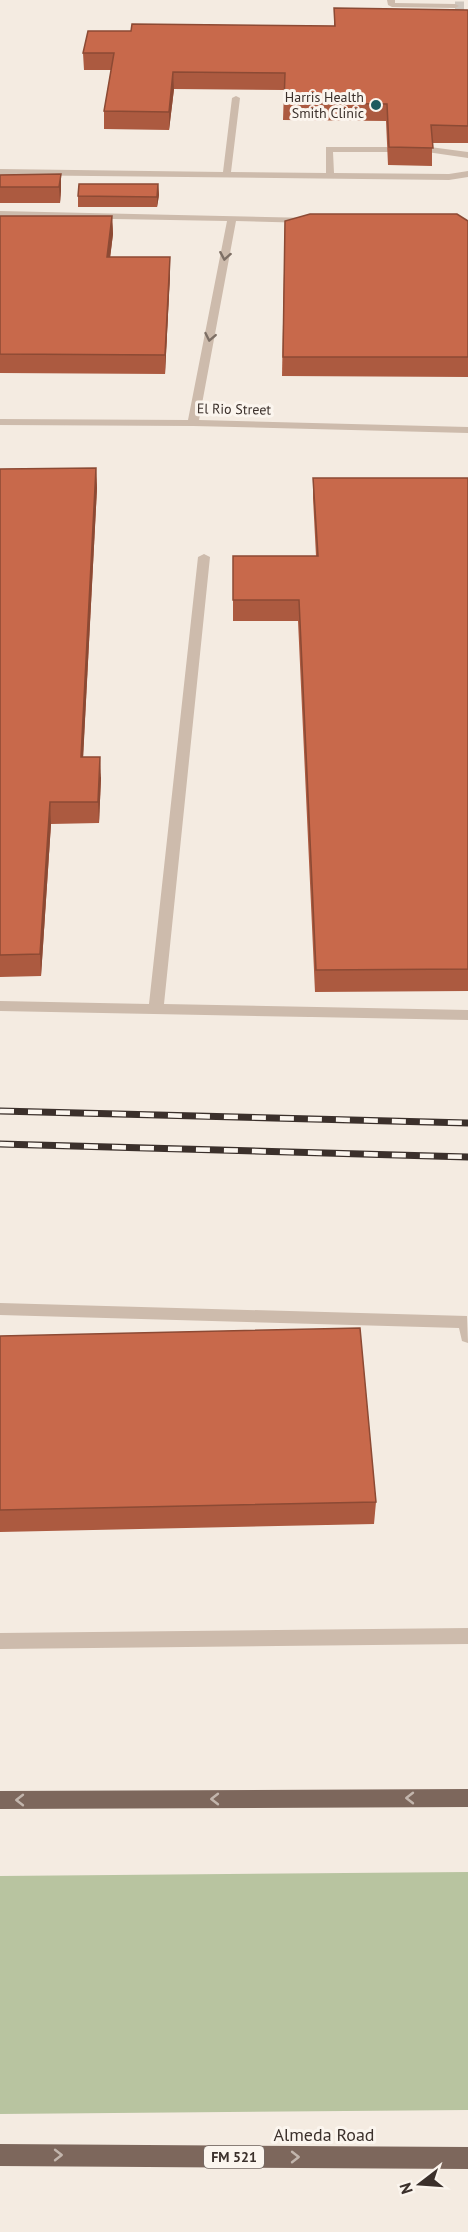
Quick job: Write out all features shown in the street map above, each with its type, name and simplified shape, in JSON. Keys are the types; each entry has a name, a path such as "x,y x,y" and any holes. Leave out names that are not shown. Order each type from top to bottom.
{"main road":[{"path":"0,1800 468,1798"},
{"name":"Almeda Road","path":"0,2155 468,2158"}],"street":[{"path":"391,0 392,5 454,6"},
{"path":"227,173 236,98"},
{"path":"330,175 329,149 387,150"},
{"path":"430,150 459,152 468,155"},
{"path":"0,172 449,177 468,174"},
{"path":"0,214 315,220"},
{"path":"193,423 232,219"},
{"name":"El Rio Street","path":"0,422 193,423 468,430"},
{"path":"156,1009 204,557"},
{"path":"0,1006 468,1015"},
{"path":"0,1309 468,1327"},
{"path":"0,1641 468,1636"}],"green space":[{"path":"468,1872 468,2110 0,2114 0,1876"}],"building":[{"name":"Harris Health Smith Clinic","path":"334,8 468,10 468,126 431,125 433,148 389,147 387,104 284,103 285,73 173,72 169,112 104,111 114,53 83,53 88,31 131,31 132,24 335,26"},
{"path":"61,174 59,187 0,187 0,175"},
{"path":"79,184 158,184 157,197 78,196"},
{"path":"310,214 457,214 468,221 468,357 283,357 285,221"},
{"path":"0,216 112,216 107,257 170,257 165,355 0,354"},
{"path":"96,468 81,757 100,757 98,802 50,802 40,954 0,955 0,469"},
{"path":"313,478 468,478 468,969 316,970 299,600 233,600 233,556 318,556"},
{"path":"360,1328 376,1502 0,1510 0,1336"}],"tunnel":[{"path":"455,6 468,6"}],"railway":[{"path":"0,1111 468,1123"},
{"path":"0,1144 468,1157"}],"place":[{"name":"Harris Health Smith Clinic","path":"376,105"}]}
